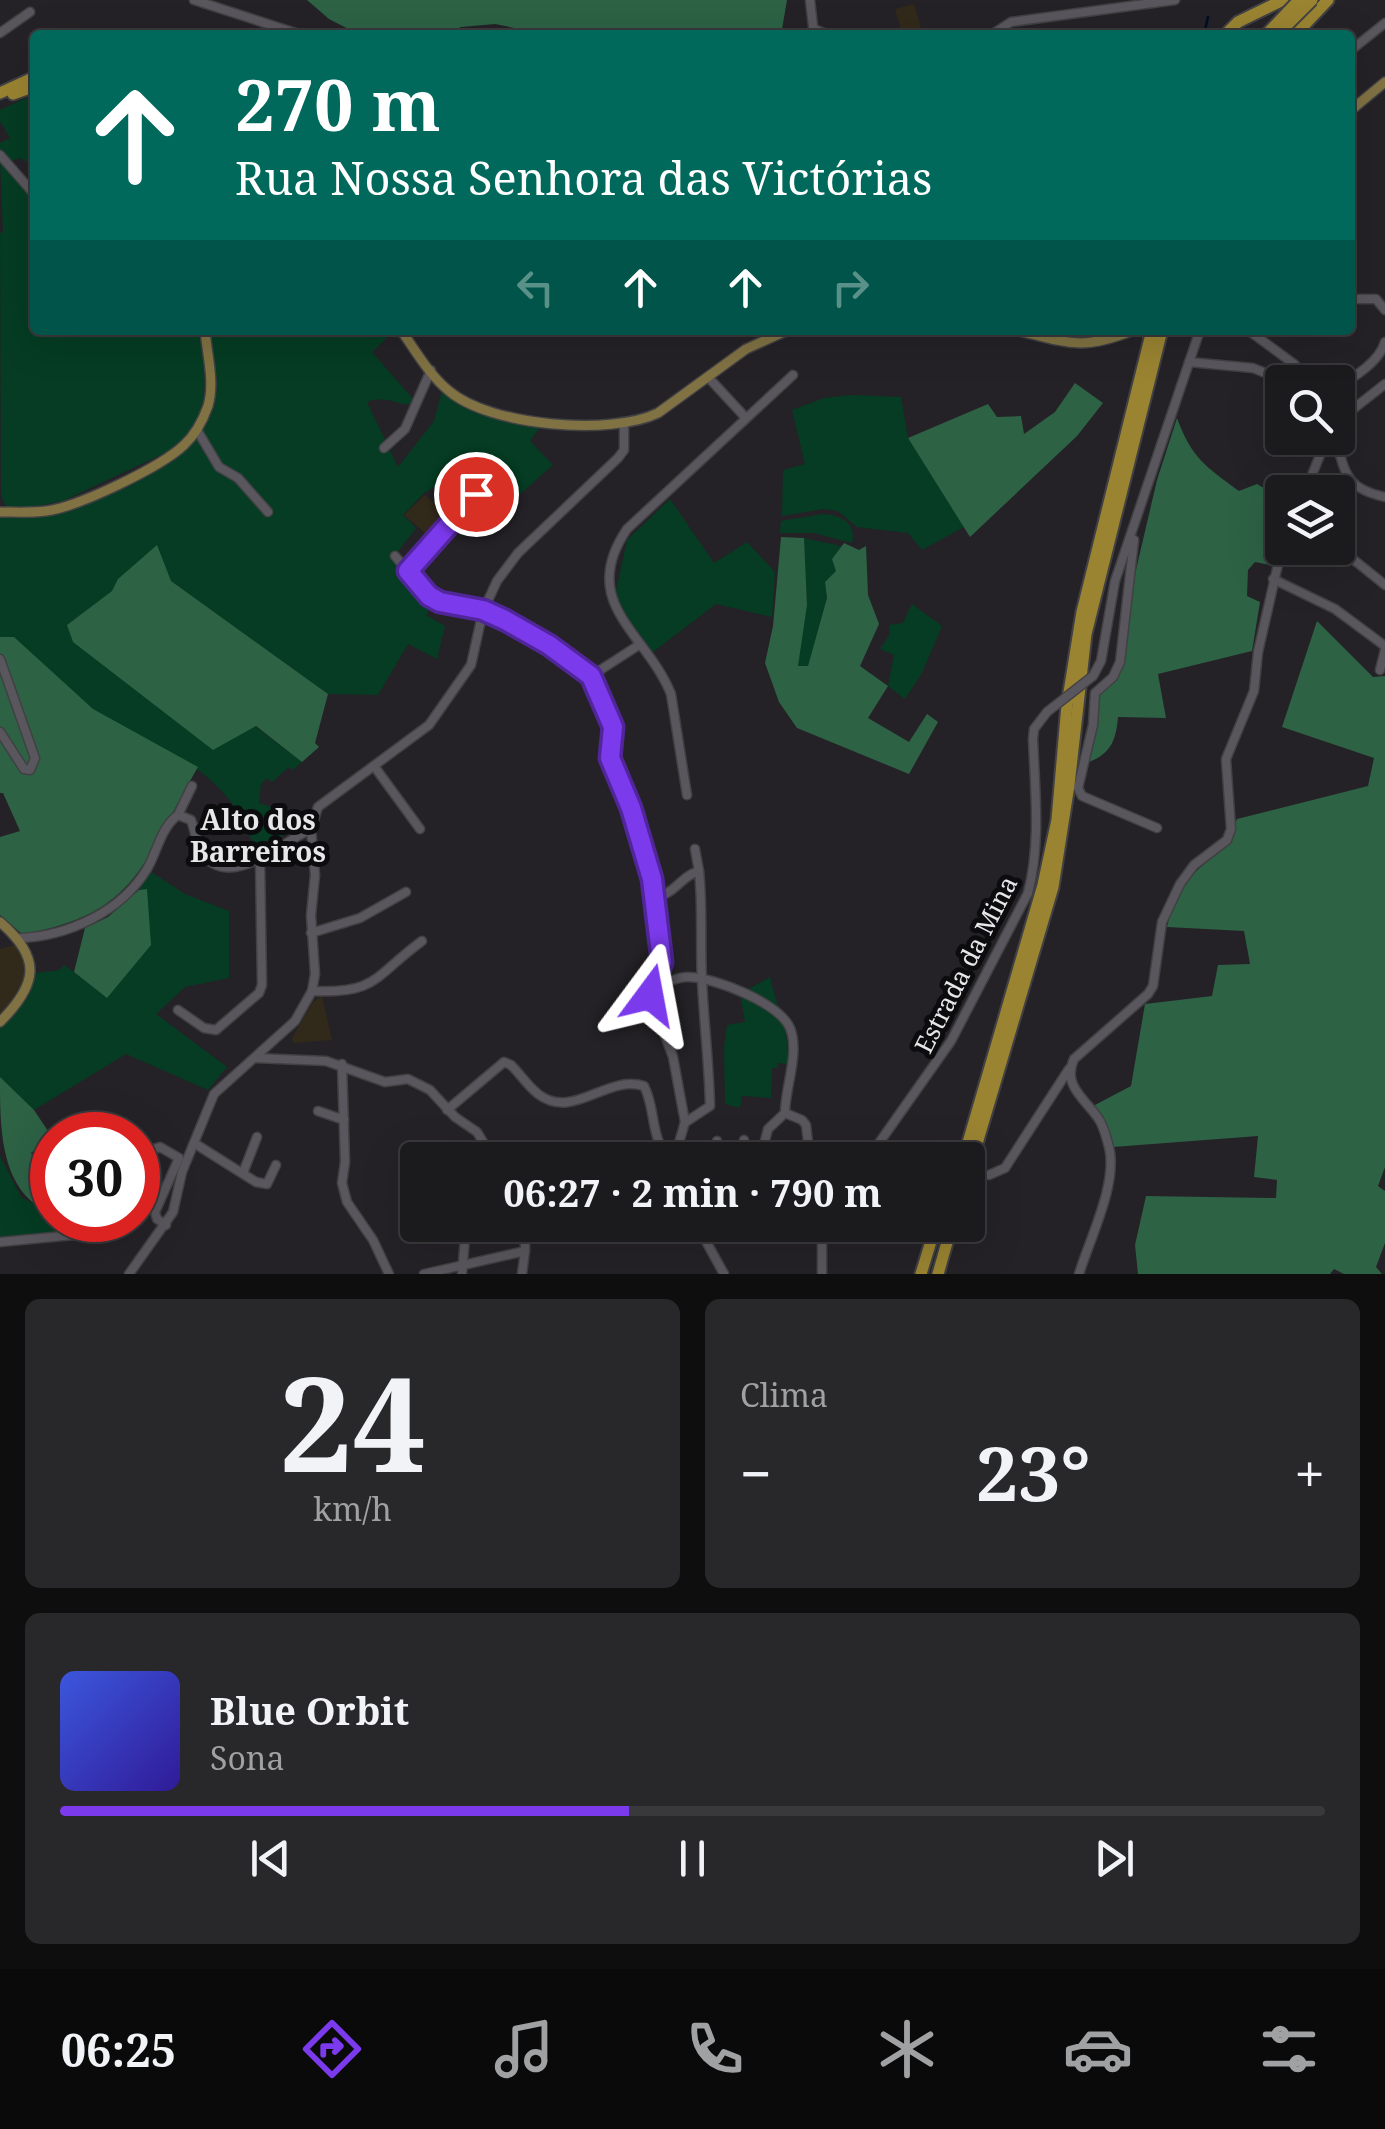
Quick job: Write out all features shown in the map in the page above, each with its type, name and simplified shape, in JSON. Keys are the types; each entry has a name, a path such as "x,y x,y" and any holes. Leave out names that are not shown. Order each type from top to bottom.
{"highway":[{"path":"1230,30 1238,22 1283,0"},
{"path":"1271,30 1298,0"},
{"path":"1285,30 1312,0"},
{"path":"1300,30 1328,0"},
{"path":"1257,15 1279,25 1280,30"},
{"path":"0,96 30,80"},
{"path":"0,96 30,87"},
{"path":"972,1142 1043,885 1057,820 1067,705 1082,612 1151,335"},
{"path":"973,1142 1052,887 1069,786 1086,634 1161,335"},
{"path":"921,1274 933,1242"},
{"path":"929,1274 936,1242"},
{"path":"941,1274 950,1242"}],"main road":[{"path":"1355,107 1385,82"},
{"path":"1,511 46,511 75,503 171,455 197,430 209,402 206,335"},
{"path":"405,335 450,393 484,410 566,424 624,424 658,414 746,349 777,335"},
{"path":"1036,335 1077,345 1113,335"},
{"path":"0,922 27,948 32,969 17,1005 0,1022"}],"street":[{"path":"194,0 287,30"},
{"path":"810,0 814,30"},
{"path":"999,30 1012,22 1175,0"},
{"path":"0,33 30,12"},
{"path":"1355,47 1385,23"},
{"path":"0,156 30,189"},
{"path":"1358,299 1376,299 1385,310"},
{"name":"Estrada da Mina","path":"881,1142 951,1041 1028,893 1037,828 1034,729 1047,712 1093,676 1101,661 1115,581 1198,335"},
{"path":"1255,335 1295,365"},
{"path":"1355,375 1382,353 1385,342"},
{"path":"1189,362 1253,368 1265,373"},
{"path":"384,448 405,429 431,370"},
{"path":"687,795 671,694 612,603 608,583 615,546 627,529 793,375"},
{"path":"708,377 746,418"},
{"path":"1355,408 1385,384"},
{"path":"129,1274 174,1212 182,1172 214,1094 295,1021 312,991 315,875 311,829 316,812 324,801 429,725 464,680 483,610 497,581 518,553 624,450 624,424"},
{"path":"197,430 219,467 238,478 268,512"},
{"path":"1338,455 1354,486 1385,497"},
{"path":"408,571 476,494"},
{"path":"1134,529 1120,662 1113,677 1095,694 1093,725 1078,788 1082,796 1157,828"},
{"path":"395,556 429,596 440,602 483,610 549,645 591,676 613,727 610,758 631,808 652,879 662,962 650,995 673,1057 685,1122"},
{"path":"1355,561 1385,586"},
{"path":"1079,1274 1109,1180 1110,1152 1101,1122 1072,1086 1068,1072 1074,1059 1148,994 1153,986 1162,922 1180,884 1194,866 1228,840 1231,829 1226,759 1254,691 1277,565"},
{"path":"1273,579 1335,609 1385,648 1380,670"},
{"path":"591,676 639,645"},
{"path":"0,659 35,758 30,770 24,770 0,732"},
{"path":"374,766 420,829"},
{"path":"20,938 75,926 105,912 130,892 147,869 192,786"},
{"path":"178,815 192,820 201,850 217,865 237,866 260,860 311,829"},
{"path":"679,1142 689,1117 710,1106 702,979 703,908 695,849"},
{"path":"178,1010 204,1028 216,1030 259,993 260,860"},
{"path":"655,898 673,892 689,874 699,871"},
{"path":"312,934 360,918 406,892"},
{"path":"27,948 37,937"},
{"path":"312,991 351,992 364,988 422,941"},
{"path":"658,979 702,979 738,990 780,1013 791,1030 793,1052 785,1113 768,1129 765,1142"},
{"path":"255,1058 342,1064 385,1082 408,1078 430,1090 483,1142"},
{"path":"447,1110 504,1062 511,1064 542,1097 560,1103 570,1103 622,1083 644,1086 654,1108 659,1142"},
{"path":"342,1064 342,1182 347,1202 373,1240 389,1274"},
{"path":"989,1175 1005,1168 1071,1066"},
{"path":"318,1111 344,1120"},
{"path":"785,1113 806,1125 808,1142"},
{"path":"244,1173 256,1137"},
{"path":"194,1143 256,1182 267,1184 276,1165"},
{"path":"160,1147 179,1158 160,1203"},
{"path":"160,1221 166,1225"},
{"path":"0,1242 30,1239"},
{"path":"462,1274 465,1242"},
{"path":"522,1274 525,1242"},
{"path":"706,1242 724,1274"},
{"path":"822,1242 822,1274"},
{"path":"424,1274 525,1250"}],"shaded area":[{"path":"914,4 922,30 899,30 895,9"},
{"path":"425,495 450,517 433,540 404,515"},
{"path":"17,944 26,968 23,983 14,1003 0,1016 0,949"},
{"path":"322,996 332,1040 293,1043 292,1038 313,1002"}],"green space":[{"path":"307,0 787,0 782,30 524,30 495,24 454,30 350,30 329,19"},
{"path":"30,96 30,164 21,158 8,162 0,151 0,143 10,138 0,121 0,110"},
{"path":"0,159 30,192 30,335 200,335 205,382 194,424 169,451 63,501 17,510 6,505 1,493"},
{"path":"211,335 390,335 372,352 414,400 413,404 380,399 367,402 398,467 434,421 442,391 482,413 542,425 530,441 553,465 500,512 458,474 424,493 403,515 416,528 393,558 433,603 426,615 445,626 437,659 408,644 378,695 328,694 171,581 119,579 113,591 67,625 255,726 302,762 293,770 289,767 272,782 266,778 261,785 259,803 280,810 283,836 254,845 241,817 207,777 94,710 14,637 0,637 0,517 60,512 100,497 179,455 199,437 207,422 216,397"},
{"path":"1075,383 1103,403 1077,436 970,537 908,438 988,404 997,417 1021,416 1024,434 1055,412"},
{"path":"901,397 908,438 964,527 922,550 908,533 857,527 838,511 823,509 782,516 783,470 805,464 792,410 824,398"},
{"path":"1177,418 1194,452 1217,475 1239,491 1257,484 1265,489 1265,564 1255,562 1248,570 1247,596 1260,602 1252,651 1158,674 1166,718 1118,717 1111,744 1089,762 1100,694 1115,679 1157,480"},
{"path":"670,499 714,563 747,542 775,572 772,617 716,604 653,652 624,613 616,591 627,540"},
{"path":"823,514 836,516 850,525 852,543 814,533 780,533 781,521"},
{"path":"781,537 804,538 807,605 798,666 808,666 827,598 825,582 836,571 832,559 844,543 859,550 866,546 868,595 879,624 860,666 888,686 868,718 909,742 927,714 938,722 909,774 797,728 779,702 765,663 773,626"},
{"path":"804,538 841,546 832,559 836,571 825,582 827,598 808,667 797,666 807,605"},
{"path":"157,545 171,581 328,694 315,743 319,747 302,762 256,726 213,750 73,642 67,625 112,591 118,579"},
{"path":"912,604 942,626 922,673 905,699 888,686 894,655 880,649 890,634 889,625 903,623"},
{"path":"1317,621 1373,677 1385,676 1385,1167 1378,1186 1385,1191 1385,1243 1376,1267 1382,1274 1344,1274 1334,1269 1330,1274 1138,1274 1135,1245 1146,1196 1276,1198 1277,1180 1254,1177 1258,1136 1113,1147 1093,1106 1131,1086 1145,1004 1212,996 1218,965 1250,964 1244,931 1167,927 1183,887 1227,843 1237,819 1368,786 1374,758 1282,727"},
{"path":"0,637 14,637 93,709 198,767 150,855 115,897 92,913 22,934 0,915 0,837 20,831 0,793"},
{"path":"151,872 185,894 229,911 229,978 185,987 156,1014 227,1067 208,1090 126,1054 34,1110 0,1077 0,1028 28,998 36,973 60,970 64,965 108,997 146,889 139,890"},
{"path":"147,889 151,945 107,998 74,972 85,928 108,917 139,890"},
{"path":"770,977 785,1031 787,1064 778,1063 778,1068 772,1068 771,1098 742,1096 740,1108 725,1104 727,1025 745,1022 740,994"},
{"path":"0,1077 35,1112 30,1112 30,1199 6,1158"},
{"path":"0,1156 21,1197 30,1202 30,1237 0,1240"}],"waterway":[{"path":"1205,30 1208,17"}],"district":[{"name":"Alto dos Barreiros","path":"258,835"}],"route":[{"path":"476,494 408,571 429,596 505,620 549,645 591,676 613,727 610,758 631,808 652,879 662,962 650,995"}]}
